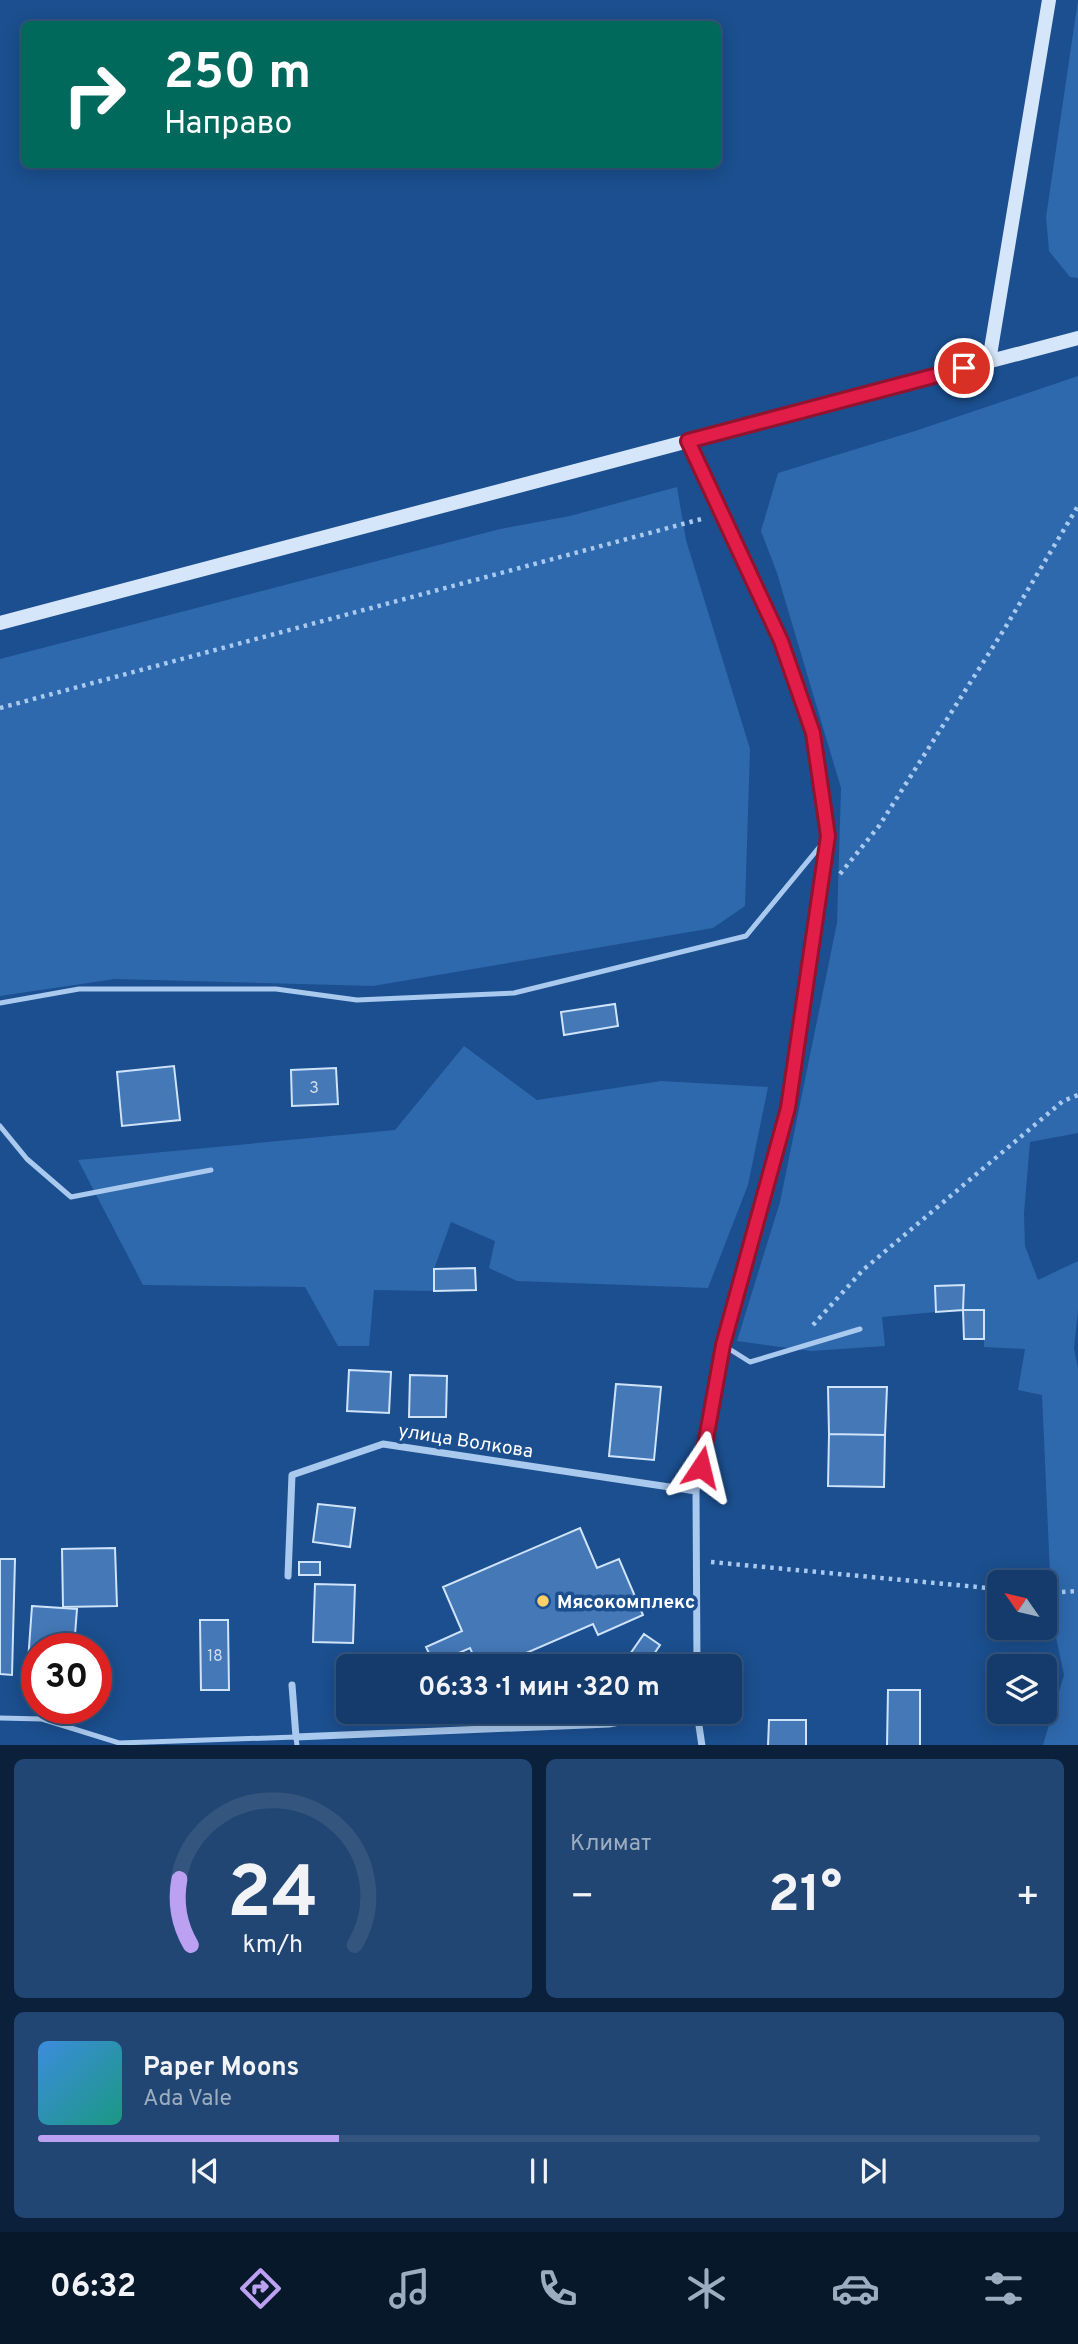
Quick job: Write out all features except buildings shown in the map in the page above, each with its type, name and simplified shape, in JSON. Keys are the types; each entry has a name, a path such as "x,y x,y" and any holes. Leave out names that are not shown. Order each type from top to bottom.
{"main road":[{"path":"989,361 1049,0"},
{"path":"0,623 1078,338"}],"street":[{"path":"688,441 781,641 813,733 828,836 788,1108 723,1345 696,1491 696,1654"},
{"name":"улица Волкова","path":"288,1576 292,1475 383,1444 696,1491"},
{"path":"292,1685 296,1741 609,1724"},
{"path":"699,1724 702,1745"}],"lane":[{"path":"0,1003 79,989 276,989 357,1000 514,993 746,936 828,836"},
{"path":"0,1126 27,1159 71,1197 211,1170"},
{"path":"723,1345 750,1362 860,1329"},
{"path":"0,1718 42,1719 119,1744 296,1741"}],"path":[{"path":"819,899 879,826 1078,506"},
{"path":"0,708 722,513"},
{"path":"792,1349 863,1270 1063,1101 1078,1096"},
{"path":"696,1561 987,1588"},
{"path":"1057,1592 1078,1591"}],"shaded area":[{"path":"1078,0 1078,278 1070,277 1049,251 1046,217"},
{"path":"1078,376 1078,1133 1030,1142 1024,1213 1025,1246 1038,1280 1078,1261 1078,1310 1074,1348 1078,1369 1078,1745 1043,1745 1049,1724 1057,1724 1057,1698 1064,1675 1057,1640 1057,1570 1050,1570 1042,1395 1018,1390 1025,1349 984,1347 984,1311 963,1310 964,1286 935,1286 936,1312 882,1317 885,1346 811,1351 737,1341 780,1202 837,923 841,788 777,573 761,531 778,473 915,431"},
{"path":"677,487 686,540 750,749 745,906 713,928 373,986 115,979 0,996 0,659 500,529 570,516"},
{"path":"464,1046 537,1100 661,1081 768,1087 748,1185 708,1288 517,1281 489,1268 495,1241 451,1222 434,1269 434,1291 374,1290 369,1346 338,1346 305,1287 143,1285 78,1160 395,1130"}],"place":[{"name":"Мясокомплекс","path":"543,1601"}],"route":[{"path":"701,1467 723,1345 788,1108 828,836 813,733 781,641 688,441 964,368"}]}
